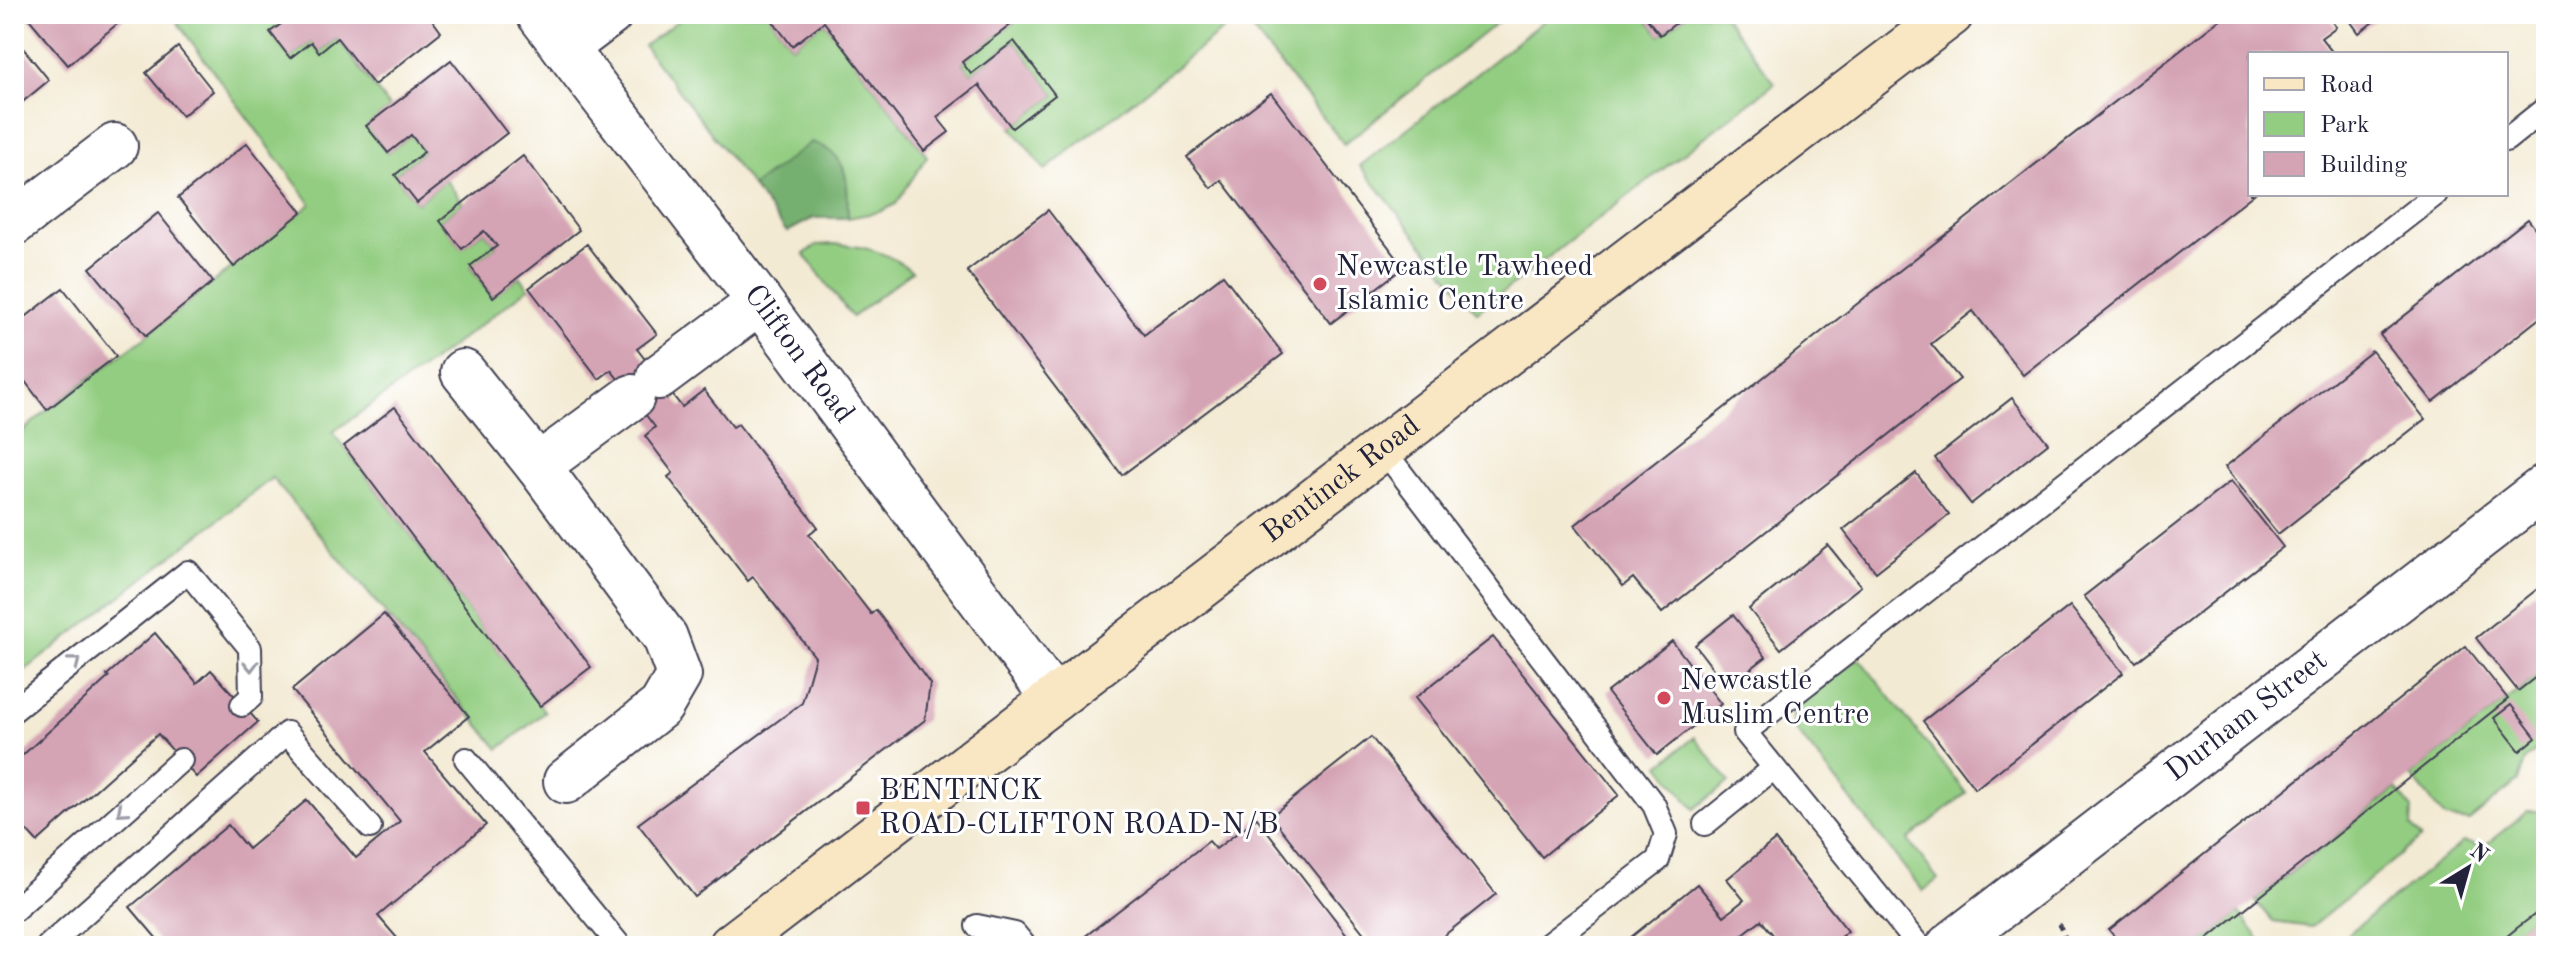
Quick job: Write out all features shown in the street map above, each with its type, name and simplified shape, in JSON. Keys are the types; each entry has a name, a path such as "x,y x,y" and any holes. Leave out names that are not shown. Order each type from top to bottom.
{"street":[{"name":"Clifton Road","path":"539,14 760,302 1054,699"},
{"path":"565,48 610,14"},
{"name":"Bentinck Road","path":"738,944 1951,14"},
{"path":"14,223 115,146"},
{"path":"538,466 760,302"},
{"path":"463,372 538,466 665,637 679,675 661,706 566,781"},
{"name":"Durham Street","path":"1949,946 2546,486"}],"lane":[{"path":"2508,138 2546,108"},
{"path":"1919,946 1745,732 2433,196"},
{"path":"1382,448 1654,805 1666,834 1658,860 1546,946"},
{"path":"14,710 188,572 250,648 251,697 242,705"},
{"path":"48,946 287,733 370,827"},
{"path":"466,759 620,946"},
{"path":"14,910 181,760"},
{"path":"1705,824 1774,768"},
{"path":"977,926 1015,934 1025,946"}],"green space":[{"path":"171,14 273,14 281,24 270,32 290,58 311,42 320,52 337,38 390,108 367,126 387,153 411,135 424,152 395,175 417,203 446,180 463,203 440,221 462,248 484,231 497,246 470,267 492,296 520,276 529,288 333,432 545,712 499,749 272,478 14,679 14,439 311,204"},
{"path":"687,14 772,14 770,17 792,46 824,22 927,156 896,204 879,212 848,218 813,218 787,232 644,46"},
{"path":"1025,14 1508,14 1344,144 1241,16 1045,170 1012,128 1055,95 1014,41 971,74 962,62"},
{"path":"1552,14 1643,14 1660,35 1688,14 1722,14 1775,83 1477,312 1360,166"},
{"path":"811,142 824,147 840,162 846,181 848,218 813,218 787,232 752,187"},
{"path":"834,244 875,251 912,271 852,317 804,254 817,245"},
{"path":"1859,658 1966,793 1908,840 1938,879 1923,891 1793,726 1793,710"},
{"path":"2546,669 2546,742 2526,759 2518,781 2469,821 2445,818 2411,776"},
{"path":"1695,737 1729,782 1694,809 1660,765"},
{"path":"2396,789 2412,809 2411,827 2421,838 2311,927 2273,922 2255,901"},
{"path":"2528,811 2546,811 2546,906 2495,946 2333,946 2463,842 2484,846"},
{"path":"2239,913 2265,946 2198,946"}],"building":[{"path":"25,14 129,14 68,65"},
{"path":"273,14 428,14 441,32 374,85 337,38 319,52 311,42 290,58 270,32 281,24"},
{"path":"1025,14 962,62 971,74 1014,41 1055,95 1012,128 979,85 937,117 949,132 924,151 824,22 792,46 769,16"},
{"path":"1643,14 1688,14 1660,35"},
{"path":"2227,14 2326,14 2336,27 2321,38 2332,52 2248,52 2248,196 2251,196 2023,375 1973,311 1931,344 1960,379 1662,613 1633,578 1623,586 1575,525"},
{"path":"2345,14 2383,14 2359,33"},
{"path":"14,37 49,80 14,109"},
{"path":"178,47 213,91 182,116 146,73"},
{"path":"451,60 507,133 417,203 395,175 424,152 411,135 388,153 366,126"},
{"path":"1271,93 1404,267 1331,323 1221,180 1211,188 1187,157"},
{"path":"247,143 302,212 234,267 178,198"},
{"path":"523,156 579,230 493,297 470,266 497,246 484,231 462,249 440,221"},
{"path":"1048,210 1144,335 1223,275 1283,354 1122,475 967,271"},
{"path":"158,213 213,282 146,336 90,268"},
{"path":"2528,219 2546,243 2546,313 2433,402 2380,335"},
{"path":"587,244 657,334 637,349 682,407 704,390 733,427 738,424 818,527 809,534 871,614 876,610 930,684 925,720 695,897 638,824 802,703 815,657 753,577 748,581 668,477 673,473 645,436 655,427 632,397 611,370 599,379 529,288"},
{"path":"63,288 116,356 47,410 14,367 14,326"},
{"path":"2372,351 2425,419 2278,534 2225,467"},
{"path":"2012,398 2048,443 1971,504 1935,458"},
{"path":"395,407 591,667 540,706 344,446"},
{"path":"1916,473 1949,515 1876,572 1843,530"},
{"path":"2231,481 2283,547 2136,662 2084,596"},
{"path":"1828,545 1861,586 1781,649 1749,609"},
{"path":"2546,582 2546,669 2518,691 2476,638"},
{"path":"2070,606 2123,673 1975,789 1923,721"},
{"path":"384,614 469,716 425,752 486,825 378,916 404,946 163,946 130,907 228,825 248,849 307,800 356,858 400,821 292,690"},
{"path":"1733,615 1766,657 1727,687 1695,645"},
{"path":"155,633 197,683 211,670 258,722 196,777 158,734 37,842 14,817 14,763"},
{"path":"1493,637 1619,795 1542,857 1415,698"},
{"name":"Newcastle Muslim Centre","path":"1672,641 1721,704 1657,755 1607,692"},
{"path":"2466,646 2508,699 2198,946 2122,946 2109,930"},
{"path":"2511,705 2536,738 2520,751 2494,718"},
{"path":"1371,737 1496,894 1431,946 1374,946 1271,816"},
{"path":"1257,818 1351,940 1342,946 1083,946 1079,941 1209,841 1216,849"},
{"path":"1775,840 1848,931 1829,946 1782,946 1761,920 1728,946 1620,946 1697,884 1724,916 1744,900 1727,879"},
{"path":"2546,906 2546,946 2495,946 2517,928"}],"place":[{"name":"Newcastle Tawheed Islamic Centre","path":"1320,284"},
{"name":"Newcastle Muslim Centre","path":"1664,698"},
{"name":"BENTINCK ROAD-CLIFTON ROAD-N/B","path":"863,808"}]}
